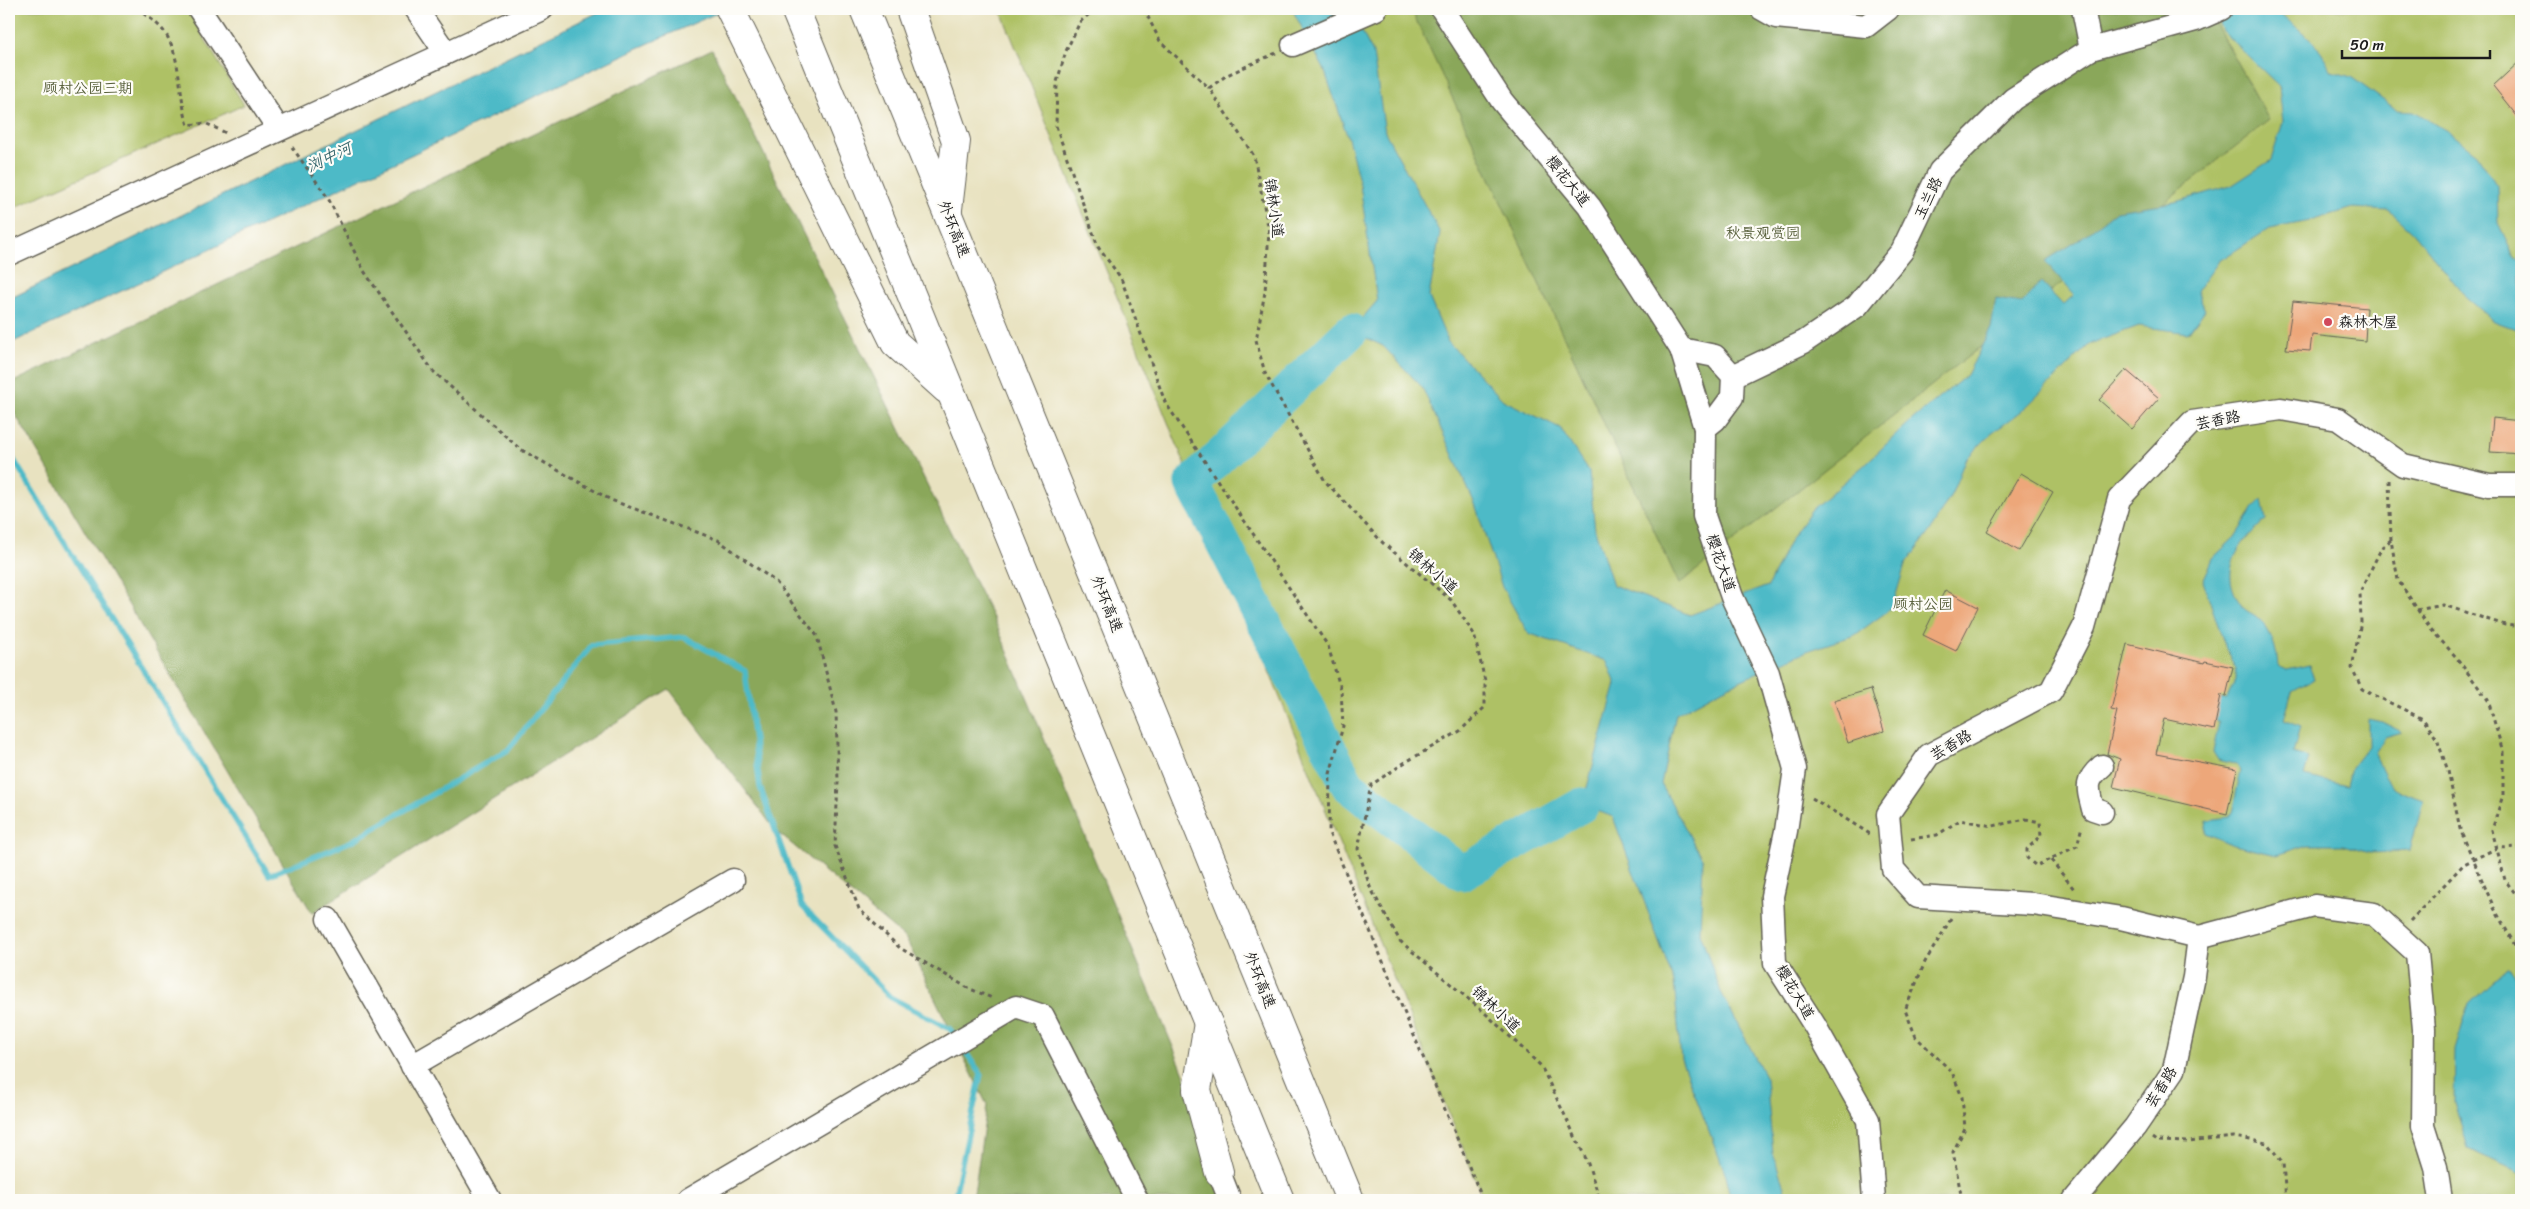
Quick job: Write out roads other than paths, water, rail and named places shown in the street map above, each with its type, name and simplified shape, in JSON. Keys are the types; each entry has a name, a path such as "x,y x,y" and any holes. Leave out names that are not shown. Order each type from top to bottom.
{"highway":[{"path":"730,9 895,343 951,393"},
{"path":"795,9 1280,1200"},
{"name":"外环高速","path":"864,9 1350,1200"},
{"path":"910,9 956,141 948,213"},
{"path":"1208,1024 1197,1090 1219,1172"}],"street":[{"path":"199,9 284,136"},
{"path":"416,9 446,53"},
{"path":"9,254 240,148 284,136 446,53 542,9"},
{"name":"樱花大道","path":"1442,9 1502,100 1590,208 1681,349 1705,428 1704,516 1732,596 1768,673 1795,769 1786,831 1772,896 1775,963 1815,1026 1868,1120 1874,1200"},
{"path":"1762,9 1776,17 1866,26 1888,9"},
{"path":"2083,9 2091,49"},
{"name":"玉兰路","path":"1733,376 1804,342 1857,306 1902,251 1940,171 2013,99 2091,49 2196,20 2221,9"},
{"path":"1293,45 1371,11"},
{"path":"1681,349 1715,356 1733,376 1732,397 1715,420 1705,428"},
{"name":"芸香路","path":"2074,1200 2135,1127 2174,1070 2194,977 2199,937 2121,918 2033,904 1918,897 1893,869 1888,814 1929,755 2051,691 2084,627 2118,499 2192,422 2281,409 2338,419 2403,465 2489,484 2521,485"},
{"path":"2097,811 2087,787 2092,774 2102,766"},
{"path":"412,1066 733,880"},
{"path":"2199,937 2314,906 2374,914 2417,953 2424,1029 2423,1126 2436,1167 2442,1200"},
{"path":"328,920 490,1200"},
{"path":"688,1200 1016,1007 1042,1016 1137,1200"},
{"path":"1219,1172 1230,1200"}],"water":[{"name":"浏中河","path":"605,9 726,9 636,49 9,344 9,299"},
{"path":"1292,9 1350,9 1373,53 1385,132 1440,233 1429,297 1448,342 1503,400 1560,428 1589,472 1595,530 1613,585 1690,615 1768,586 1790,540 1812,509 1862,467 1913,419 1967,375 1991,328 1996,299 2022,303 2041,282 2063,305 2074,295 2045,261 2076,242 2116,211 2175,202 2231,186 2271,160 2283,122 2279,86 2222,31 2213,9 2275,9 2315,43 2332,71 2351,77 2397,110 2414,111 2447,131 2477,154 2497,186 2498,223 2515,258 2521,262 2521,331 2494,321 2467,298 2413,232 2389,210 2353,208 2310,221 2269,229 2219,261 2197,291 2205,310 2188,333 2139,326 2090,344 2023,410 1990,435 1965,460 1952,493 1930,531 1905,565 1892,608 1855,635 1807,651 1724,688 1676,714 1661,784 1703,860 1700,933 1720,990 1766,1078 1773,1153 1788,1200 1732,1200 1726,1175 1681,1059 1674,982 1613,817 1582,805 1616,684 1607,661 1528,633 1502,587 1475,504 1422,387 1383,346 1351,331 1377,301 1360,185 1348,138 1324,69"},
{"path":"2262,499 2266,520 2247,538 2240,548 2231,570 2231,581 2242,606 2257,617 2270,633 2275,646 2278,666 2287,670 2309,665 2314,679 2292,691 2284,720 2300,727 2293,753 2309,758 2304,776 2347,786 2351,768 2368,746 2368,719 2382,722 2402,732 2385,737 2375,753 2383,773 2391,784 2403,792 2423,800 2410,851 2370,853 2343,845 2308,845 2277,855 2233,845 2205,833 2207,820 2229,817 2232,813 2241,770 2235,764 2218,760 2213,752 2219,723 2215,720 2212,697 2226,699 2236,680 2236,667 2225,646 2203,581 2213,558 2235,537 2255,506"},
{"path":"2509,966 2521,984 2521,1173 2468,1149 2454,1101 2455,1050 2469,1003"}],"waterway":[{"path":"1351,331 1192,483 1348,785 1462,873 1582,805"},
{"path":"9,452 269,875 352,841 508,750 592,645 684,637 745,671 760,787 802,906 890,997 950,1029 955,1036"},
{"path":"954,1200 981,1074 960,1044"}],"place":[{"name":"森林木屋","path":"2328,322"}],"park label":[{"name":"顾村公园三期","path":"88,88"},
{"name":"秋景观赏园","path":"1763,233"},
{"name":"顾村公园","path":"1923,604"}]}
